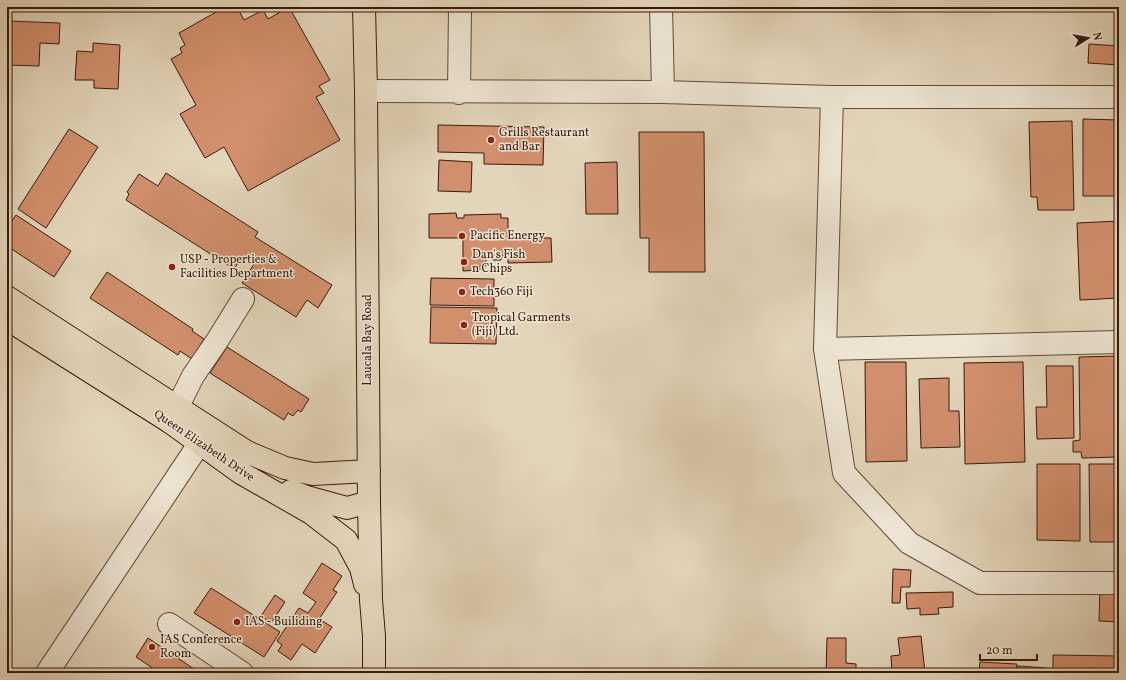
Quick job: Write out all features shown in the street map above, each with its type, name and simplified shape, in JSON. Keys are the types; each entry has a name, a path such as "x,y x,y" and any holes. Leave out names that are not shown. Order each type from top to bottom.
{"main road":[{"name":"Laucala Bay Road","path":"364,7 366,91 368,471 374,673"},
{"name":"Queen Elizabeth Drive","path":"7,297 174,415 199,444 241,473 311,513 346,540 361,568 371,600"},
{"name":"Queen Elizabeth Drive","path":"7,319 174,415 247,452 285,468 313,474 368,471"},
{"path":"241,473 307,497 347,508 369,502"},
{"path":"374,636 389,673"}],"lane":[{"path":"459,92 460,7"},
{"path":"661,7 663,92"},
{"path":"366,91 663,92 832,97 1119,97"},
{"path":"832,97 825,349 844,473 909,543 980,584 1119,583"},
{"path":"174,415 193,376 243,299"},
{"path":"825,349 1119,342"},
{"path":"47,673 199,444"},
{"path":"169,624 242,673"}],"building":[{"path":"225,7 237,7 244,20 263,10 268,19 289,7 330,80 319,86 324,93 316,97 340,140 248,191 224,147 205,158 180,114 196,105 171,59 182,53 180,48 185,45 179,33"},
{"path":"7,21 60,23 59,44 40,43 39,66 7,65"},
{"path":"93,43 120,45 118,89 94,88 94,80 75,80 77,51 93,52"},
{"path":"1089,44 1119,46 1119,65 1088,63"},
{"path":"1083,119 1119,120 1119,196 1083,196"},
{"path":"1072,121 1074,210 1038,210 1037,197 1031,197 1029,122"},
{"name":"Grills Restaurant and Bar","path":"438,125 544,127 543,165 484,164 484,153 438,152"},
{"path":"69,129 98,147 46,228 18,209"},
{"path":"639,132 704,132 705,272 649,272 649,238 640,238"},
{"path":"439,160 472,162 471,192 438,191"},
{"path":"617,162 618,214 586,214 585,163"},
{"path":"166,173 258,232 255,237 332,285 318,308 307,300 296,317 242,283 254,264 242,257 234,269 126,200 129,194 127,192 139,174 158,186"},
{"path":"456,213 457,218 464,218 464,215 501,214 501,218 508,218 508,238 551,238 552,262 508,263 508,256 501,256 501,260 493,260 492,257 486,258 486,266 480,266 480,270 463,271 463,238 429,238 429,214"},
{"path":"16,215 71,251 54,277 7,246 7,228"},
{"path":"1119,221 1119,298 1080,300 1077,223"},
{"path":"107,272 193,329 192,331 204,339 192,359 180,351 178,355 90,298"},
{"name":"Tech360 Fiji","path":"431,278 494,279 494,306 430,305"},
{"name":"Tropical Garments (Fiji) Ltd.","path":"431,307 497,308 496,344 430,343"},
{"path":"227,347 309,399 301,412 298,410 293,416 288,413 284,420 210,373"},
{"path":"1119,356 1119,457 1082,458 1081,452 1073,452 1073,441 1080,440 1079,357"},
{"path":"865,362 906,362 907,461 866,462"},
{"path":"1023,362 1025,462 965,464 964,363"},
{"path":"1046,366 1073,366 1074,438 1037,439 1036,407 1047,407"},
{"path":"949,378 949,411 959,411 960,447 921,448 919,379"},
{"path":"1037,464 1080,464 1080,541 1037,540"},
{"path":"1089,464 1119,464 1119,542 1090,542"},
{"path":"322,563 342,576 333,590 337,592 319,619 332,627 315,653 302,644 291,660 278,651 282,645 277,641 299,608 308,613 316,602 303,593"},
{"path":"893,569 911,570 910,587 901,587 900,603 892,603"},
{"name":"IAS - Builiding","path":"211,588 280,632 264,657 194,613"},
{"path":"1100,588 1119,589 1119,622 1099,621"},
{"path":"953,592 953,607 938,608 939,614 920,615 920,608 907,609 906,593"},
{"path":"275,595 285,602 271,623 261,616"},
{"path":"921,636 925,673 892,673 891,656 900,655 898,638"},
{"name":"IAS Conference Room","path":"148,638 200,673 160,673 136,657"},
{"path":"827,638 846,638 846,663 856,664 856,673 826,673"},
{"path":"1053,655 1119,656 1119,673 1053,673"},
{"path":"980,662 1017,664 1016,673 979,673"},
{"path":"1018,666 1047,668 1046,673 1017,673"}],"place":[{"name":"Grills Restaurant and Bar","path":"491,140"},
{"name":"Pacific Energy","path":"462,236"},
{"name":"Dan's Fish n Chips","path":"464,262"},
{"name":"USP - Properties & Facilities Department","path":"172,267"},
{"name":"Tech360 Fiji","path":"462,292"},
{"name":"Tropical Garments (Fiji) Ltd.","path":"464,325"},
{"name":"IAS - Builiding","path":"237,622"},
{"name":"IAS Conference Room","path":"152,647"}]}
